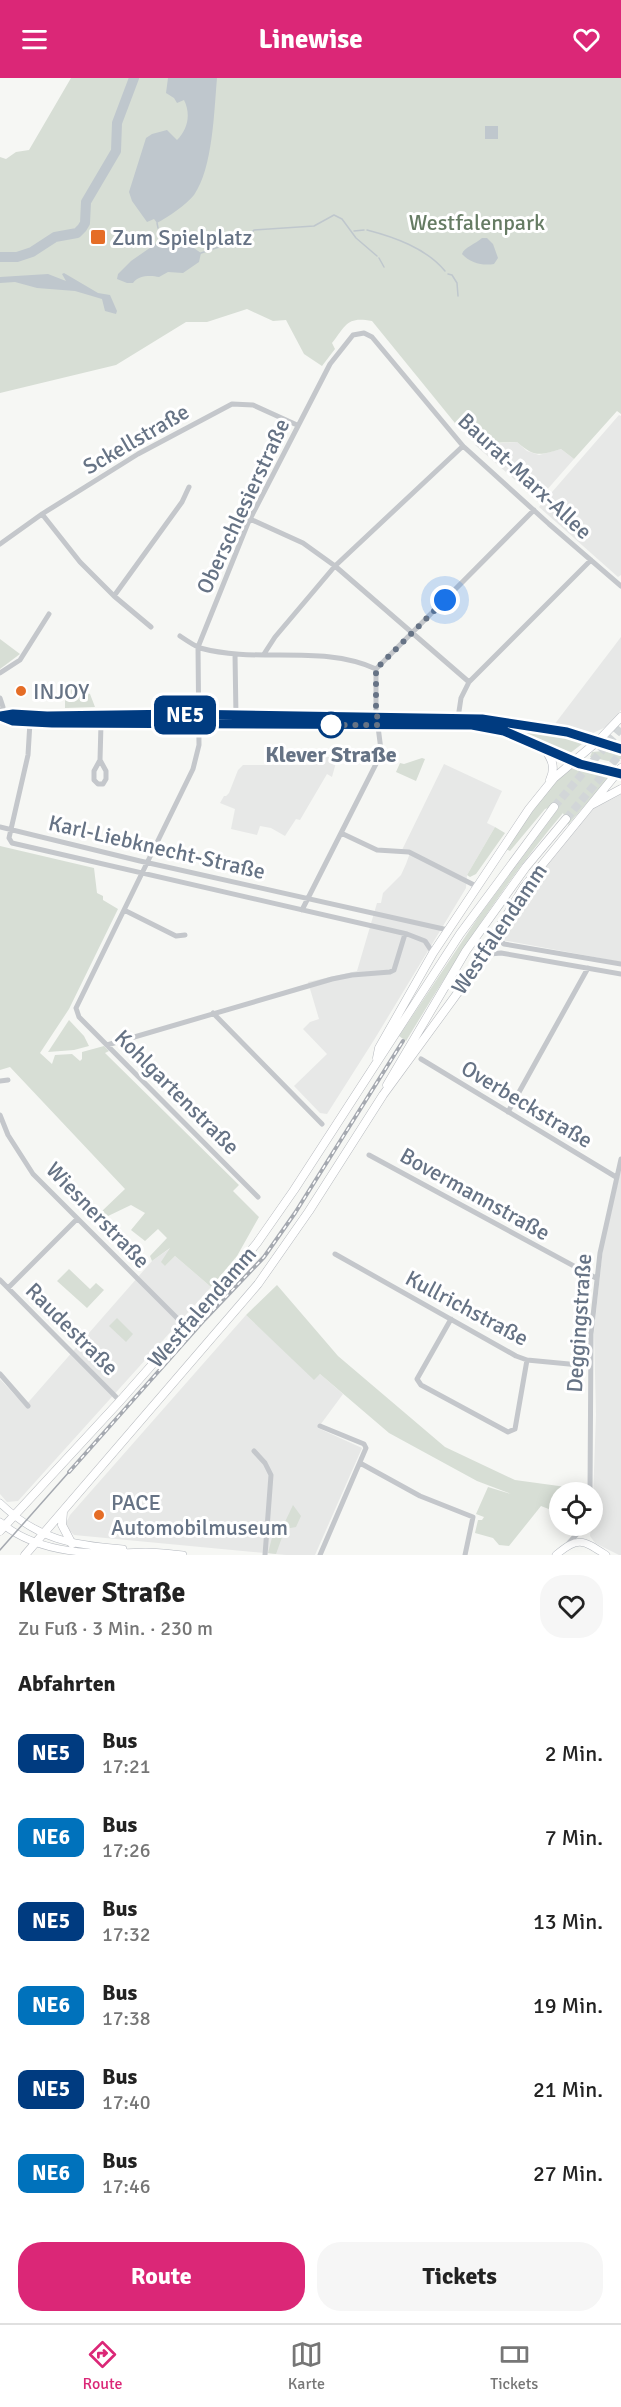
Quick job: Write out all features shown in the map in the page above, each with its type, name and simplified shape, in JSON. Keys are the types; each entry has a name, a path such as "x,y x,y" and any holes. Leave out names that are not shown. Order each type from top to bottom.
{"main road":[{"path":"0,716 13,714 47,716 197,715 481,726 504,731 580,764 620,772"},
{"path":"0,716 13,721 30,722 198,725 458,718 544,727 599,740 621,749"},
{"name":"Westfalendamm","path":"376,1062 379,1048 433,953 511,835 547,786 599,740 621,717"},
{"path":"544,748 552,759 554,769 547,786"},
{"name":"Westfalendamm","path":"25,1555 258,1284 309,1211 383,1095 479,961 524,887 585,811 620,772"},
{"path":"585,811 621,789"},
{"name":"Westfalendamm","path":"1,1526 14,1515 120,1401 241,1263 294,1190 460,934 554,807"},
{"name":"Westfalendamm","path":"383,1095 395,1068 466,951 526,867 566,819"},
{"path":"0,1503 44,1535 72,1544 183,1555"},
{"path":"63,1512 62,1525 72,1544"},
{"path":"1,1526 35,1545 55,1551 81,1554 146,1552"},
{"path":"556,1555 567,1545 582,1542 606,1555"}],"street":[{"name":"Oberschlesierstraße","path":"76,1008 193,769 199,744 198,647 250,519 325,373 341,348 353,335 364,333"},
{"name":"Baurat-Marx-Allee","path":"364,333 372,337 464,446 621,586"},
{"name":"Sckellstraße","path":"0,544 42,514 138,454 232,404 253,405 297,425"},
{"path":"264,654 275,637 335,566 464,446"},
{"path":"114,596 182,502 189,487"},
{"path":"302,910 379,758 381,750 376,669 534,510"},
{"path":"42,514 65,546 114,596 151,627"},
{"path":"250,519 303,543 335,566 469,682"},
{"path":"458,718 461,698 469,682 591,560"},
{"path":"0,673 20,660 50,614"},
{"path":"180,636 198,647 235,654 312,656 358,661 376,669"},
{"path":"235,654 236,717"},
{"path":"0,698 3,707 0,716"},
{"path":"10,831 28,755 30,722"},
{"path":"100,760 101,724"},
{"name":"Karl-Liebknecht-Straße","path":"0,827 448,930"},
{"name":"Karl-Liebknecht-Straße","path":"10,831 10,842 406,934 425,941 433,953"},
{"path":"340,833 377,850 409,852 478,887"},
{"path":"124,910 176,936 185,935"},
{"path":"107,1045 306,986 352,975 390,972 394,970 410,922"},
{"path":"496,931 497,938 504,944 621,964"},
{"path":"479,961 490,954 501,953 621,974"},
{"path":"508,1112 588,968"},
{"name":"Kohlgartenstraße","path":"76,1008 79,1017 258,1197"},
{"path":"213,1013 321,1124"},
{"name":"Overbeckstraße","path":"421,1059 616,1177"},
{"path":"0,1081 8,1080"},
{"name":"Wiesnerstraße","path":"0,1115 8,1136 33,1174 186,1327"},
{"name":"Bovermannstraße","path":"369,1155 597,1278"},
{"name":"Deggingstraße","path":"590,1482 590,1366 597,1278 603,1237 621,1159"},
{"path":"8,1288 77,1218"},
{"name":"Kullrichstraße","path":"335,1254 527,1360 590,1366"},
{"name":"Raudestraße","path":"0,1280 120,1401"},
{"path":"451,1319 417,1378 421,1384 508,1432 514,1429 527,1360"},
{"path":"0,1374 28,1406"},
{"path":"320,1426 364,1444 366,1448 320,1555"},
{"path":"254,1450 266,1463 271,1475 265,1555"},
{"path":"360,1463 420,1496 473,1517 465,1555"},
{"path":"567,1545 575,1536"}],"shaded area":[{"path":"168,78 217,78 212,139 205,170 194,195 182,207 157,223 154,219 147,222 132,201 129,192 146,138 167,130 177,140 184,131 187,121 184,100 177,103 166,93"},
{"path":"485,126 498,126 498,139 485,139"},
{"path":"164,238 188,244 201,253 199,262 183,273 168,272 159,277 145,276 133,283 117,279 118,274 131,261"},
{"path":"482,238 487,238 493,244 498,258 494,264 477,263 462,254 465,249"},
{"path":"64,273 98,293 110,295 117,311 116,314 105,311 102,299 75,291 37,288 15,282 0,283 0,277 48,274 66,281 62,274"},
{"path":"619,415 621,416 621,575 618,577 539,507"},
{"path":"517,442 527,451 539,455 561,449 574,459 538,500 475,445"},
{"path":"621,637 621,710 608,726 593,733 554,725"},
{"path":"316,754 337,759 332,777 327,774 300,820 296,819 285,836 271,828 260,826 257,835 231,829 235,809 220,803 229,793 238,770 243,765 311,765"},
{"path":"444,764 502,791 487,823 495,827 467,875 466,888 374,1040 327,1114 320,1113 294,1086 327,1054 303,1029 310,1022 319,1019 308,982 357,971 377,903 381,903 383,893 401,875 410,853 402,850"},
{"path":"621,792 621,962 502,940 499,932 529,885 586,813"},
{"path":"621,1169 621,1555 595,1543 590,1536 603,1536 603,1482 594,1482 596,1415 594,1332 603,1247"},
{"path":"172,1247 165,1266 175,1256 211,1287 18,1501 7,1502 0,1494 0,1379 25,1406 152,1261"},
{"path":"246,1315 314,1379 320,1374 343,1394 318,1428 362,1448 315,1555 286,1555 74,1535 66,1523 70,1515"}],"green space":[{"name":"Westfalenpark","path":"71,78 621,78 621,414 617,411 574,459 561,449 538,454 529,451 517,442 477,443 466,431 459,428 372,321 357,320 348,323 332,343 335,349 322,366 304,354 286,320 273,321 247,309 207,322 186,322 116,365 0,393 0,157 6,159 16,152 29,150"},
{"path":"0,639 20,654 0,669"},
{"path":"66,684 90,694 95,707 65,708 65,693 63,692"},
{"path":"512,725 587,740 569,754 512,729"},
{"path":"603,751 621,755 621,759 608,761 590,757 592,752"},
{"path":"425,759 416,781 396,772 400,763 404,764"},
{"path":"572,767 611,775 568,825 563,813 520,867 442,982 406,1041 399,1036 479,916 558,809 552,807 545,809 510,851 506,849 549,788"},
{"path":"495,827 505,833 476,874 470,877 467,875"},
{"path":"0,846 94,868 97,893 103,896 103,900 118,909 69,1009 40,1053 52,1064 55,1055 72,1054 80,1061 82,1052 104,1046 109,1051 105,1053 239,1185 233,1191 259,1217 237,1256 211,1287 175,1256 165,1266 161,1262 170,1248 152,1261 150,1256 167,1238 158,1229 145,1241 131,1230 145,1213 131,1205 106,1217 101,1212 125,1189 10,1067 0,1070"},
{"path":"69,1020 84,1036 89,1046 48,1052"},
{"path":"69,1269 90,1289 96,1283 104,1290 87,1308 57,1281"},
{"path":"277,1285 338,1356 445,1447 515,1480 549,1485 549,1509 541,1506 509,1546 499,1545 493,1538 475,1533 478,1520 484,1517 476,1514 488,1487 511,1494 477,1481 389,1433 320,1374 314,1380 246,1315"},
{"path":"117,1318 133,1334 126,1342 109,1326"},
{"path":"293,1505 301,1516 296,1527 285,1529 276,1554 268,1553 274,1530 283,1526"}],"waterway":[{"path":"0,257 17,257 32,252 55,237 77,233 82,228 85,223 86,202 116,151 117,123 134,78"},
{"path":"201,253 219,247 239,246 254,230 314,226 334,215 342,219 356,238 377,256"},
{"path":"157,223 158,228"},
{"path":"354,231 364,230"},
{"path":"367,230 399,240 419,250 445,271"},
{"path":"379,258 384,267"},
{"path":"448,274 452,275 457,283 458,296"}],"tunnel":[{"path":"554,807 621,728"},
{"path":"566,819 621,753"}],"tram line":[{"path":"0,1550 69,1472"}],"railway":[{"path":"69,1472 205,1319 264,1257 295,1213 403,1041"}],"bus line":[{"name":"NE5","path":"621,749 599,740 544,727 482,719 182,714 47,716 13,714 0,716 13,721 52,723 211,726 472,725 504,731 580,764 621,774"}],"place":[{"name":"Zum Spielplatz","path":"98,237"},
{"name":"INJOY","path":"21,691"},
{"name":"Klever Straße","path":"331,725"},
{"name":"PACE Automobilmuseum","path":"99,1515"}],"route":[{"path":"331,725 327,725 379,725 376,711 376,669 445,600"}]}
